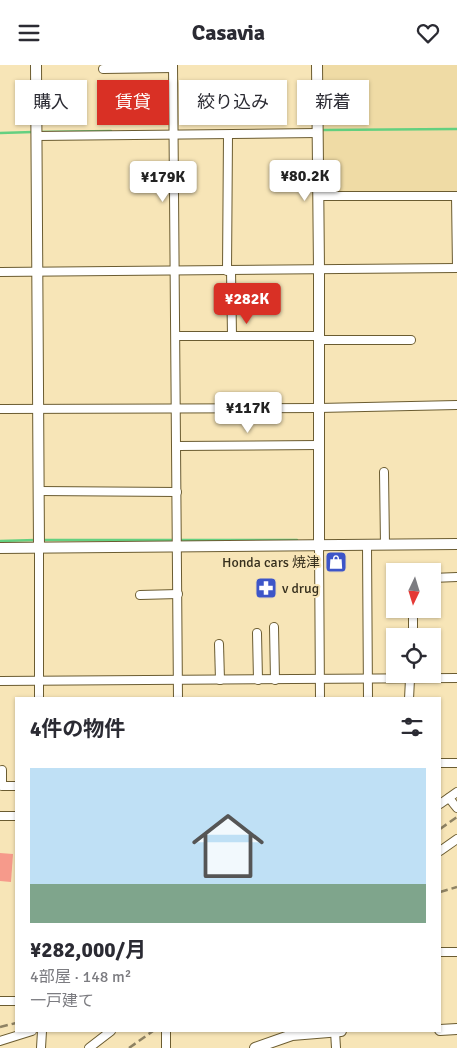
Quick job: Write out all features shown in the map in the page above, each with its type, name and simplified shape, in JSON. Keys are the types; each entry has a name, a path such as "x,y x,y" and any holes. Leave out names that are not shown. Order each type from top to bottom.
{"street":[{"path":"36,65 39,697"},
{"path":"316,65 319,270 320,697"},
{"path":"102,69 173,67 178,697"},
{"path":"37,136 317,133"},
{"path":"228,135 229,271 232,336"},
{"path":"0,272 229,271 457,267 456,196 318,196"},
{"path":"176,336 411,340"},
{"path":"0,409 319,408 457,405"},
{"path":"177,445 319,445"},
{"path":"384,472 384,545"},
{"path":"39,491 177,492"},
{"path":"367,545 368,697"},
{"path":"0,547 457,545"},
{"path":"441,578 457,577"},
{"path":"140,595 178,594"},
{"path":"274,627 275,680"},
{"path":"257,633 258,680"},
{"path":"219,644 220,680"},
{"path":"0,681 386,678"},
{"path":"441,678 457,678"},
{"path":"410,697 411,683"},
{"path":"441,763 457,763"},
{"path":"2,770 2,786 15,786"},
{"path":"441,803 457,792"},
{"path":"449,797 457,808"},
{"path":"0,816 15,816"},
{"path":"441,850 457,839"},
{"path":"441,952 457,952"},
{"path":"0,1001 15,1001"},
{"path":"441,1030 457,1029"},
{"path":"0,1041 29,1032"},
{"path":"41,1048 42,1032"},
{"path":"88,1048 110,1032"},
{"path":"165,1047 166,1032"},
{"path":"284,1032 292,1035"},
{"path":"255,1048 292,1035 324,1032"},
{"path":"335,1032 336,1048"}],"shaded area":[{"path":"321,65 457,65 457,192 325,193 321,189 321,125 369,125 369,80 321,80"},
{"path":"0,853 13,854 11,882 0,881"}],"waterway":[{"path":"321,130 457,129"},
{"path":"39,132 111,131"},
{"path":"0,133 33,132"},
{"path":"0,541 36,540"},
{"path":"41,540 297,540"}],"railway":[{"path":"441,828 457,817"},
{"path":"441,892 457,887"},
{"path":"0,1027 15,1023"},
{"path":"129,1048 152,1032"}],"place":[{"name":"Honda cars 焼津","path":"336,562"},
{"name":"v drug","path":"266,588"}]}
